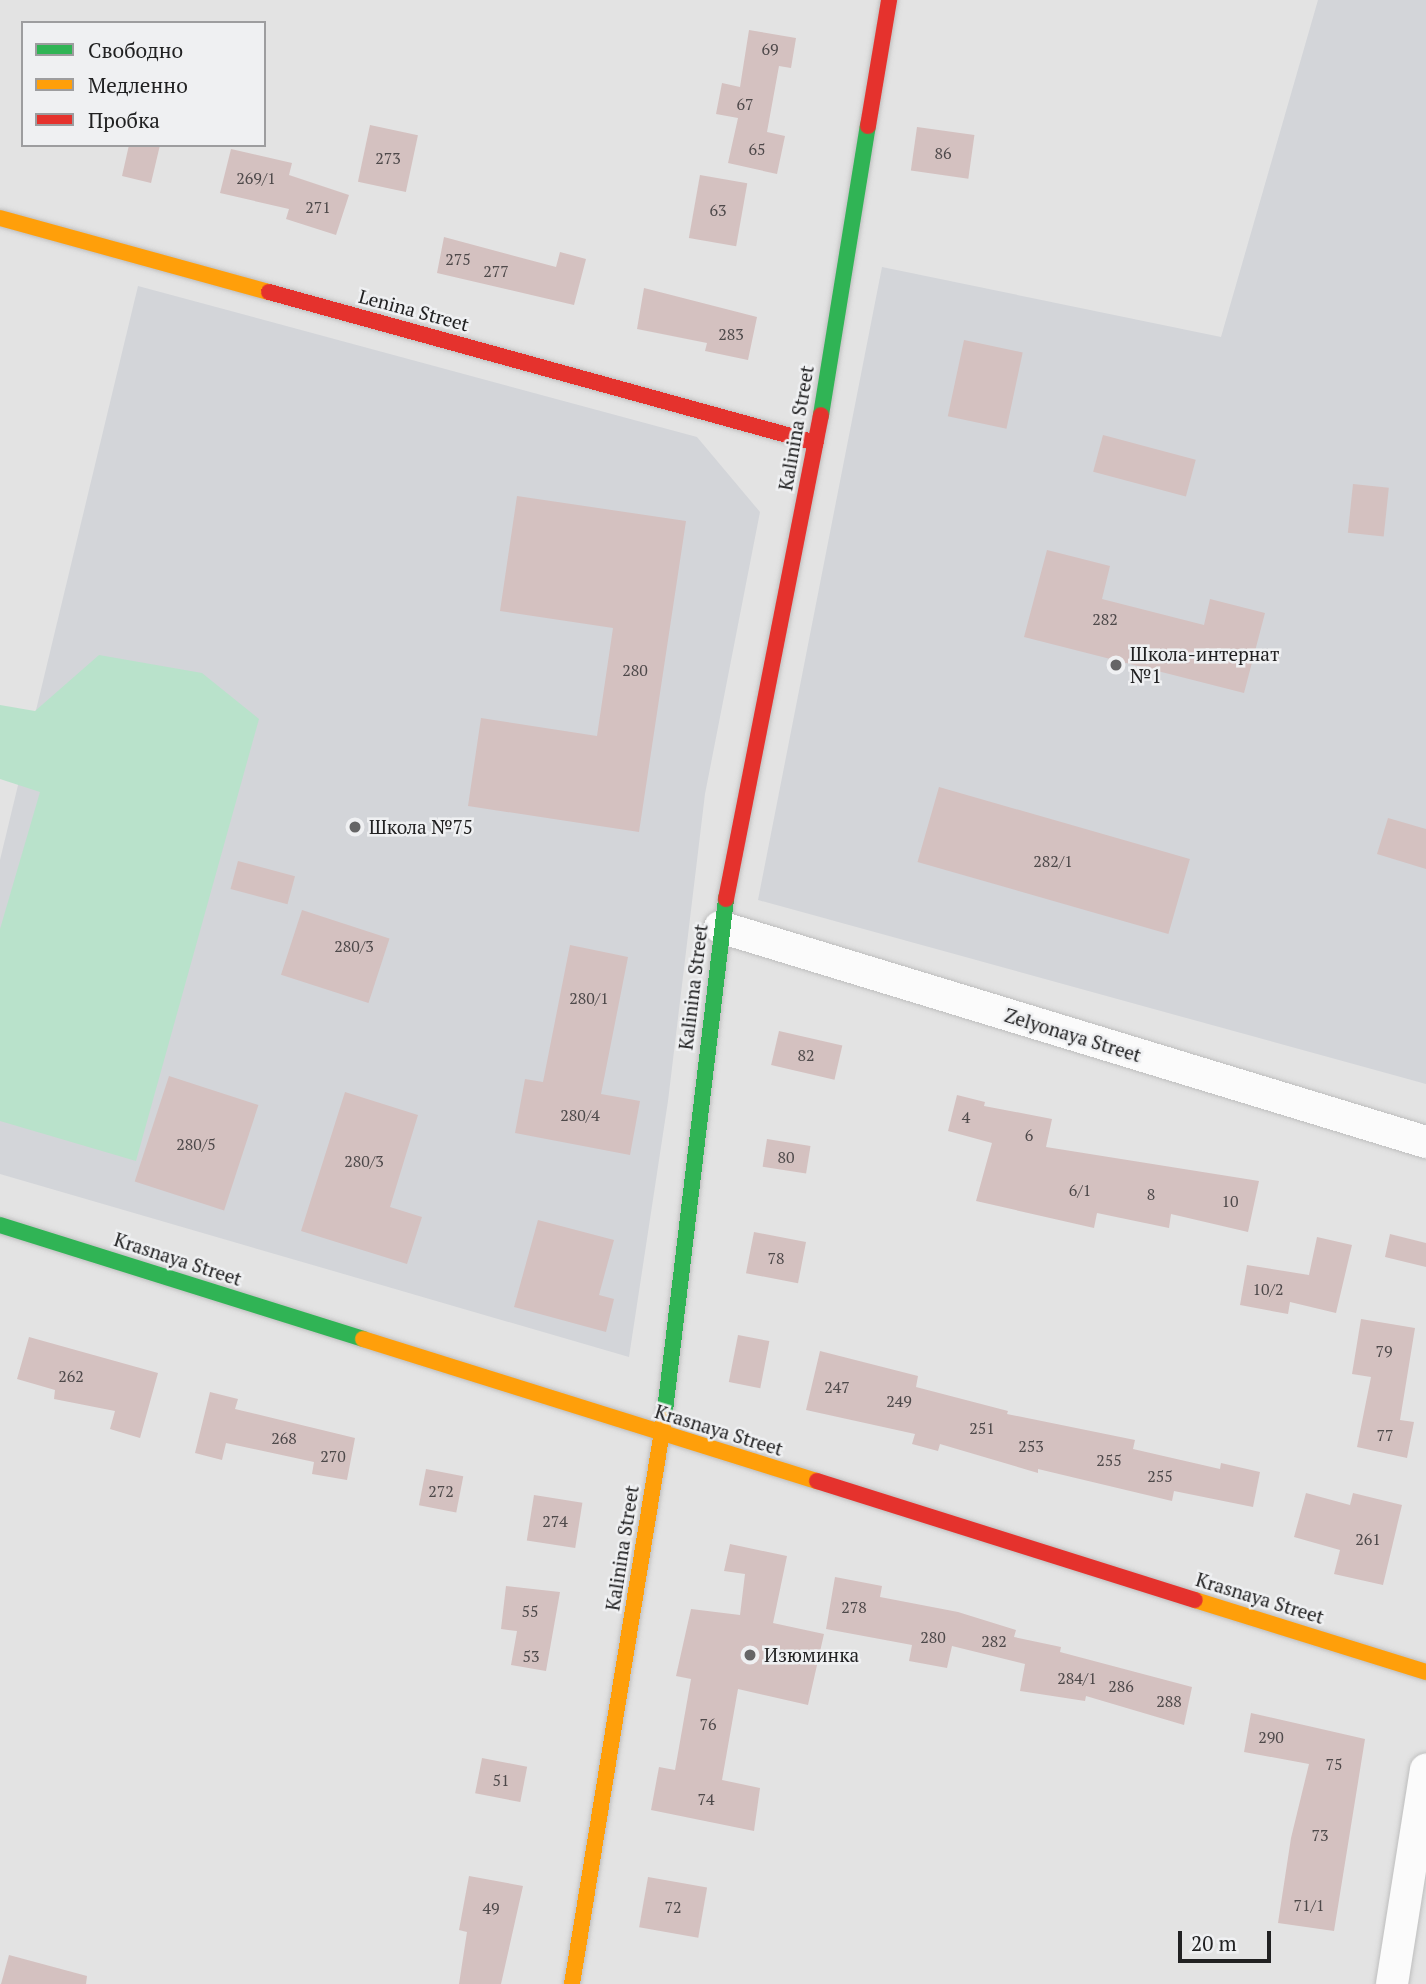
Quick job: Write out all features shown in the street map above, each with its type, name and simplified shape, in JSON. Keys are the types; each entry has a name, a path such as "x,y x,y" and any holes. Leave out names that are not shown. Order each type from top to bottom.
{"street":[{"name":"Kalinina Street","path":"572,1984 662,1434 720,928 816,443 888,0"},
{"name":"Lenina Street","path":"0,218 816,443"},
{"name":"Zelyonaya Street","path":"720,928 1426,1142"},
{"name":"Krasnaya Street","path":"0,1225 1426,1672"},
{"path":"1392,1984 1426,1770"}],"shaded area":[{"name":"Школа-интернат №1","path":"1318,0 1426,0 1426,1084 758,900 882,267 1221,337"},
{"name":"Школа №75","path":"138,286 697,437 760,512 705,794 668,1101 629,1357 0,1174 0,860"}],"green space":[{"path":"99,655 202,673 259,719 136,1161 0,1121 0,929 40,792 0,779 0,705 35,711"}],"building":[{"path":"749,30 796,38 791,68 779,66 767,132 785,136 777,174 728,163 738,118 716,114 722,83 740,87"},
{"path":"370,125 418,135 406,192 358,182"},
{"path":"917,127 974,135 968,179 911,171"},
{"path":"129,147 160,147 151,183 122,176"},
{"path":"231,149 292,163 289,175 349,195 336,235 286,219 289,209 220,193"},
{"path":"700,175 747,183 736,246 689,238"},
{"path":"444,237 556,267 560,252 586,259 574,305 437,273"},
{"path":"644,288 757,317 748,360 705,351 707,343 637,329"},
{"path":"964,340 1023,352 1006,429 948,416"},
{"path":"1103,435 1196,460 1186,497 1093,472"},
{"path":"1353,484 1389,488 1384,536 1348,533"},
{"path":"517,496 686,521 639,832 468,806 481,718 597,736 613,628 500,611"},
{"path":"1047,550 1110,566 1102,599 1204,625 1210,599 1265,613 1244,693 1024,637"},
{"path":"939,787 1190,859 1168,934 918,862"},
{"path":"1388,818 1426,829 1426,869 1377,854"},
{"path":"238,861 295,876 287,904 230,889"},
{"path":"302,910 389,938 368,1003 281,975"},
{"path":"570,945 628,957 601,1094 640,1101 630,1155 515,1133 525,1079 543,1082"},
{"path":"779,1031 842,1046 834,1080 771,1065"},
{"path":"169,1076 258,1105 224,1211 135,1182"},
{"path":"345,1092 418,1115 390,1207 422,1217 407,1264 301,1231"},
{"path":"957,1095 985,1102 984,1106 1052,1119 1046,1147 1259,1181 1248,1232 1171,1214 1169,1228 1097,1213 1094,1228 976,1201 992,1143 948,1131"},
{"path":"767,1139 810,1146 806,1174 763,1167"},
{"path":"538,1220 614,1240 599,1295 614,1299 606,1332 514,1307"},
{"path":"754,1232 806,1242 798,1283 746,1273"},
{"path":"1390,1234 1426,1243 1426,1267 1385,1257"},
{"path":"1317,1237 1352,1245 1336,1313 1290,1302 1288,1314 1240,1305 1247,1265 1309,1275"},
{"path":"1361,1319 1415,1328 1400,1420 1414,1422 1407,1458 1357,1447 1371,1377 1352,1374"},
{"path":"738,1335 769,1341 760,1388 729,1382"},
{"path":"29,1337 158,1373 140,1438 110,1429 115,1411 54,1399 55,1390 17,1379"},
{"path":"820,1351 918,1376 916,1387 1008,1411 1007,1414 1135,1440 1133,1449 1220,1469 1221,1463 1260,1472 1253,1507 1174,1491 1172,1501 1038,1469 1038,1473 940,1444 938,1451 912,1444 915,1434 806,1410"},
{"path":"210,1392 238,1399 235,1409 355,1438 347,1480 312,1474 314,1462 226,1443 222,1460 195,1453"},
{"path":"426,1469 463,1476 456,1513 419,1505"},
{"path":"1306,1493 1350,1505 1353,1493 1402,1505 1383,1585 1334,1574 1340,1550 1294,1537"},
{"path":"534,1495 582,1503 575,1548 527,1540"},
{"path":"730,1544 787,1556 773,1623 824,1634 808,1705 738,1689 722,1780 760,1788 754,1831 651,1810 659,1767 675,1770 691,1679 676,1676 691,1609 740,1615 745,1574 724,1571"},
{"path":"835,1577 882,1586 880,1597 958,1612 1016,1630 1014,1637 1061,1647 1060,1652 1192,1687 1184,1725 1086,1696 1085,1701 1020,1691 1025,1664 952,1646 947,1668 909,1661 912,1645 826,1629"},
{"path":"506,1586 560,1592 546,1671 511,1665 517,1631 501,1629"},
{"path":"1251,1713 1365,1739 1334,1931 1278,1923 1291,1838 1309,1764 1244,1752"},
{"path":"482,1758 527,1767 520,1802 475,1793"},
{"path":"469,1876 523,1886 501,1984 459,1984 467,1932 459,1930"},
{"path":"648,1877 707,1887 698,1938 639,1927"},
{"path":"9,1955 87,1976 86,1984 1,1984"}],"traffic: fast":[{"path":"821,415 868,126"},
{"path":"664,1419 726,899"},
{"path":"0,1225 363,1339"}],"traffic: slow":[{"path":"0,218 269,292"},
{"path":"363,1339 817,1481"},
{"path":"572,1984 664,1419"},
{"path":"1195,1600 1426,1672"}],"traffic: jam":[{"path":"868,126 889,0"},
{"path":"269,292 816,443"},
{"path":"726,899 821,415"},
{"path":"817,1481 1195,1600"}],"place":[{"name":"Школа-интернат №1","path":"1116,665"},
{"name":"Школа №75","path":"355,827"},
{"name":"Изюминка","path":"750,1655"}]}
